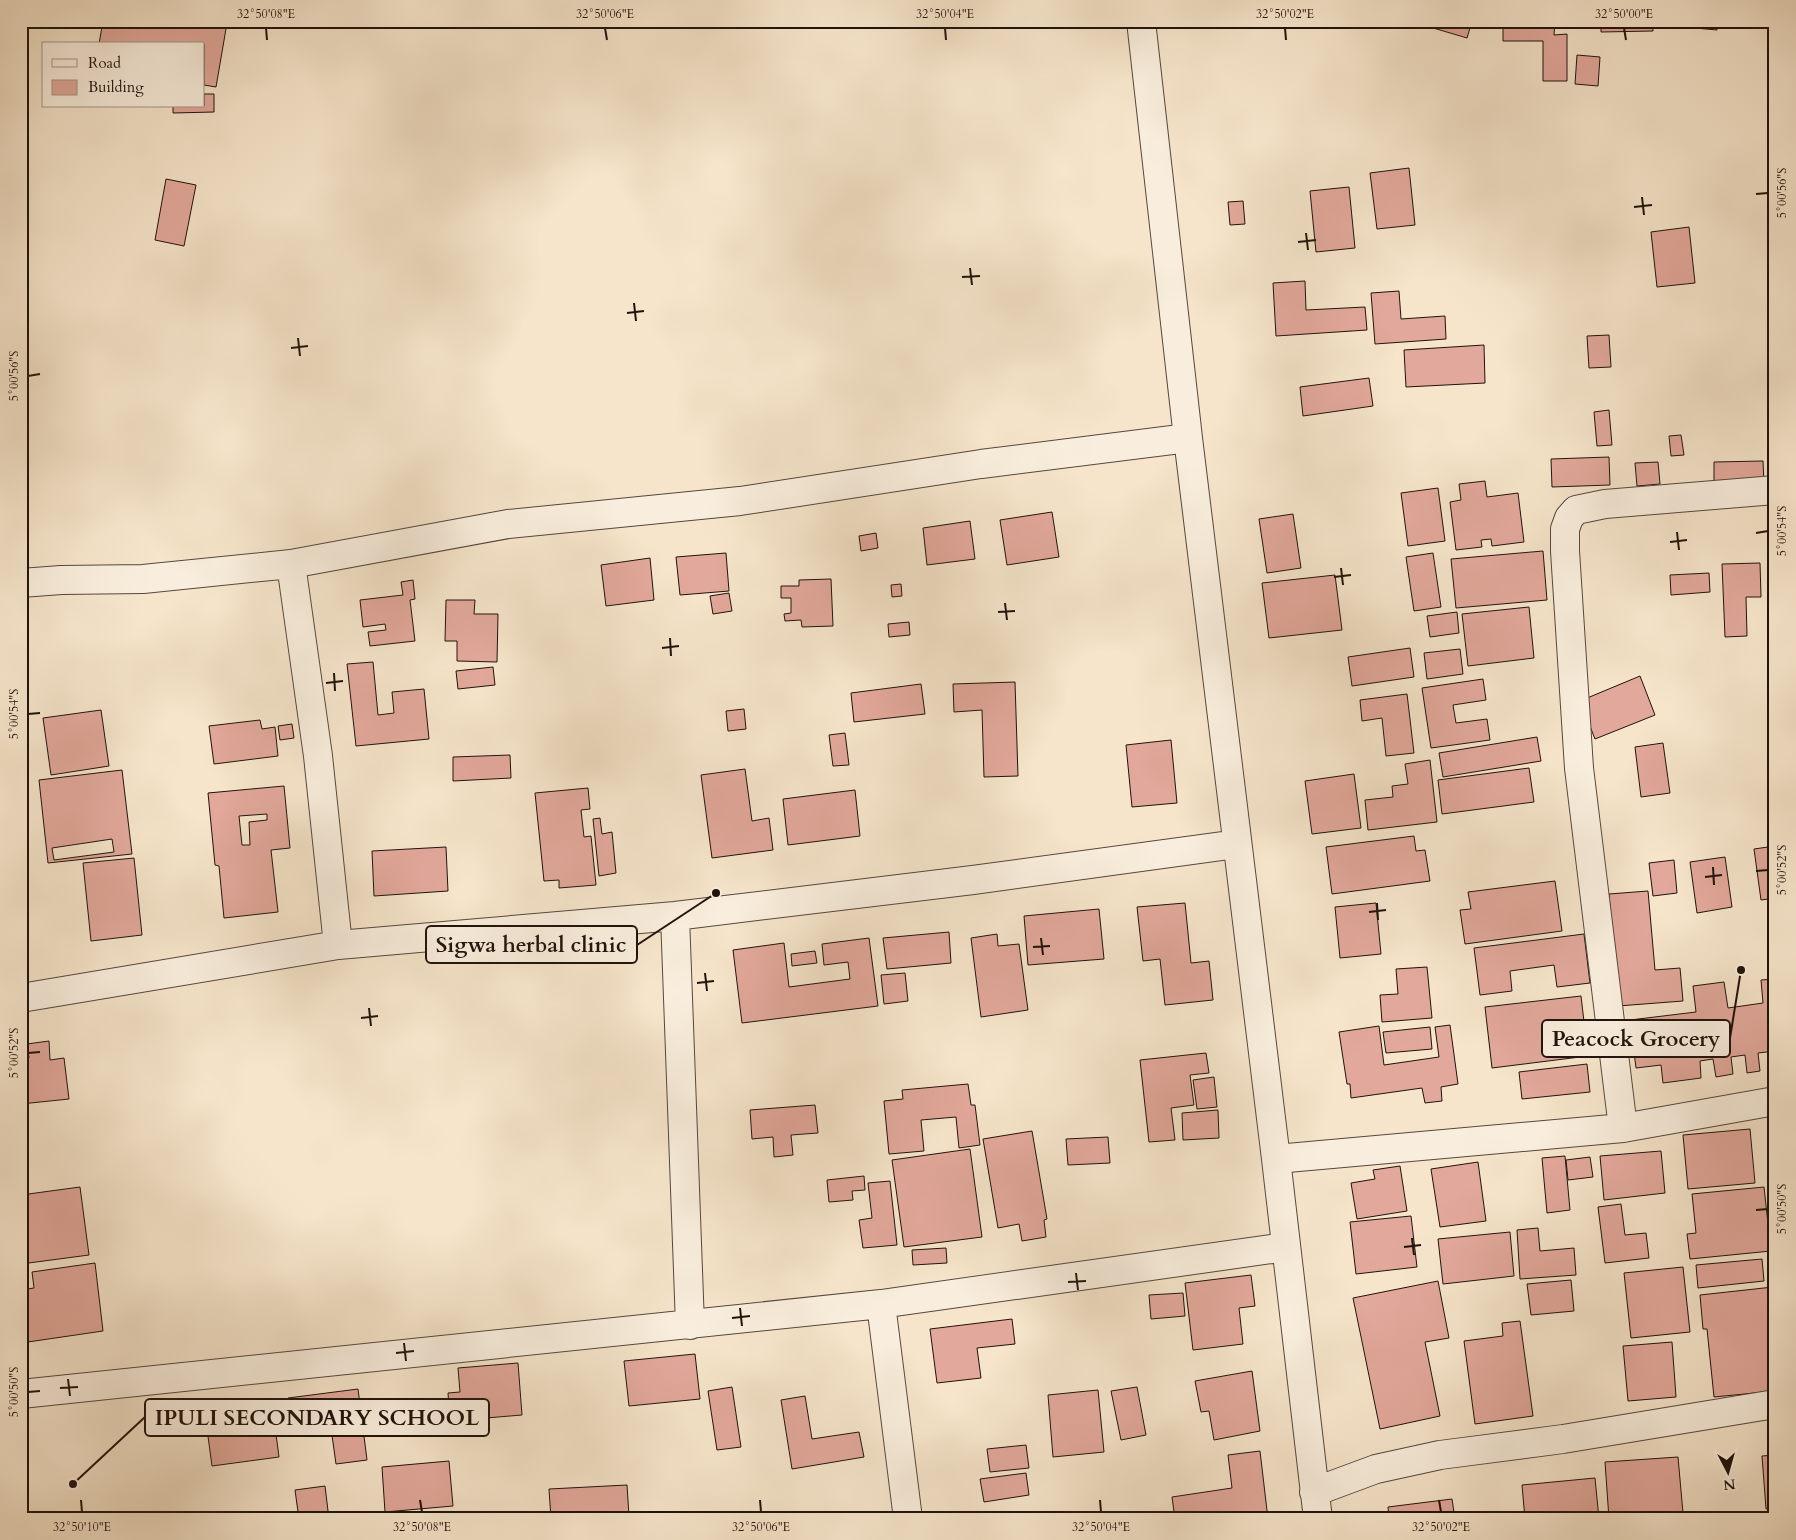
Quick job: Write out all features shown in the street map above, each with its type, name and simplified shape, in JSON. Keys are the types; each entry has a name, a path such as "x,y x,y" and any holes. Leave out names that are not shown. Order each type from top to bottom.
{"street":[{"path":"1142,21 1188,438 1318,1519"},
{"path":"21,583 61,580 143,579 291,564 508,524 740,501 981,464 1188,438"},
{"path":"1623,1128 1580,768 1565,529 1569,518 1576,510 1605,504 1775,490"},
{"path":"291,564 318,756 338,944"},
{"path":"21,998 338,944 675,916 973,880 1236,844"},
{"path":"675,916 690,1324"},
{"path":"1276,1159 1623,1128 1775,1101"},
{"path":"21,1394 881,1304 1286,1247"},
{"path":"881,1304 908,1519"},
{"path":"1314,1492 1376,1469 1440,1455 1563,1440 1775,1404"}],"building":[{"path":"103,21 214,21 227,23 216,87 205,85 205,42 99,42"},
{"path":"1424,21 1472,21 1467,38 1423,25"},
{"path":"1503,21 1555,21 1554,35 1567,34 1567,81 1543,81 1543,41 1503,41"},
{"path":"1601,21 1653,21 1653,31 1601,32"},
{"path":"1673,21 1718,21 1717,30 1673,26"},
{"path":"1577,55 1600,57 1598,86 1575,84"},
{"path":"205,94 214,94 214,112 173,113 173,108 205,108"},
{"path":"1409,168 1415,225 1377,229 1370,173"},
{"path":"166,179 196,185 184,246 155,240"},
{"path":"1349,187 1355,248 1316,252 1310,191"},
{"path":"1243,201 1245,224 1230,225 1228,202"},
{"path":"1689,227 1695,283 1657,287 1651,232"},
{"path":"1305,281 1306,310 1365,307 1367,330 1276,336 1273,283"},
{"path":"1399,291 1401,319 1445,316 1446,339 1375,344 1371,293"},
{"path":"1609,335 1611,367 1589,368 1587,336"},
{"path":"1484,345 1485,383 1406,387 1404,350"},
{"path":"1369,378 1373,406 1303,416 1300,387"},
{"path":"1609,410 1612,445 1597,446 1594,412"},
{"path":"1681,435 1684,455 1671,456 1669,436"},
{"path":"1609,457 1610,485 1552,487 1551,459"},
{"path":"1763,461 1764,484 1714,486 1714,462"},
{"path":"1658,462 1660,484 1637,486 1635,463"},
{"path":"1485,481 1487,497 1518,493 1524,542 1492,546 1491,539 1481,540 1482,547 1456,550 1450,502 1461,500 1459,484"},
{"path":"1438,488 1445,541 1408,546 1401,493"},
{"path":"1052,512 1059,557 1007,565 1000,520"},
{"path":"1293,514 1301,568 1267,573 1259,519"},
{"path":"970,521 975,559 927,565 923,528"},
{"path":"876,533 878,548 861,551 859,536"},
{"path":"1543,551 1547,600 1456,608 1451,559"},
{"path":"726,553 729,591 680,595 676,557"},
{"path":"1433,553 1441,607 1414,611 1406,557"},
{"path":"650,558 654,600 606,606 601,565"},
{"path":"1760,563 1761,597 1746,597 1747,636 1725,637 1722,564"},
{"path":"1768,563 1775,563 1775,593 1768,593"},
{"path":"1709,573 1710,592 1671,595 1670,575"},
{"path":"1335,575 1342,630 1269,638 1262,583"},
{"path":"831,579 833,626 802,627 801,620 785,621 784,614 791,613 791,598 781,598 781,586 799,586 799,580"},
{"path":"413,580 415,599 410,600 415,641 370,646 368,632 386,630 385,624 363,627 360,600 403,595 401,582"},
{"path":"901,584 902,596 892,597 891,585"},
{"path":"729,593 732,611 713,614 710,596"},
{"path":"446,600 475,600 474,614 498,614 497,662 457,661 457,641 445,641"},
{"path":"1529,607 1534,658 1468,666 1462,614"},
{"path":"1457,612 1459,633 1430,637 1427,616"},
{"path":"909,622 910,635 889,637 888,624"},
{"path":"1410,648 1414,677 1352,686 1348,657"},
{"path":"1460,649 1463,674 1427,679 1424,653"},
{"path":"373,662 378,715 394,713 392,692 424,689 429,739 356,746 347,664"},
{"path":"493,667 495,685 458,689 456,671"},
{"path":"1640,676 1655,715 1595,739 1580,701"},
{"path":"1483,679 1486,700 1453,705 1456,723 1487,719 1490,740 1431,748 1422,688"},
{"path":"1015,682 1018,776 984,777 982,710 954,712 953,684"},
{"path":"921,684 925,714 854,722 851,693"},
{"path":"1407,694 1414,753 1386,756 1382,718 1362,721 1360,700"},
{"path":"744,709 746,729 728,731 726,711"},
{"path":"101,710 109,766 51,775 43,718"},
{"path":"260,720 262,729 275,727 278,756 214,764 209,726"},
{"path":"292,724 294,738 280,740 278,726"},
{"path":"845,733 849,765 833,766 829,735"},
{"path":"1537,737 1541,761 1443,777 1439,753"},
{"path":"1171,740 1177,803 1132,807 1126,745"},
{"path":"1663,743 1670,793 1641,797 1635,747"},
{"path":"510,755 511,778 453,781 453,757"},
{"path":"1430,760 1437,822 1368,830 1365,800 1393,797 1392,786 1408,784 1405,764"},
{"path":"1529,768 1534,802 1442,814 1438,780"},
{"path":"745,769 752,821 769,818 773,850 712,858 701,775"},
{"path":"122,770 132,854 48,863 39,780","holes":["112,839 114,852 54,860 52,848"]},
{"path":"1354,774 1361,828 1312,834 1305,781"},
{"path":"284,786 290,848 271,850 278,912 224,918 219,866 215,865 208,793","holes":["267,814 267,820 249,822 250,845 242,845 239,816"]},
{"path":"588,788 590,809 581,810 584,837 591,836 596,885 559,888 559,880 544,881 535,793"},
{"path":"855,790 860,836 788,845 783,799"},
{"path":"600,818 602,834 612,832 616,873 599,876 593,819"},
{"path":"1414,836 1416,851 1425,850 1430,881 1332,894 1326,847"},
{"path":"1775,846 1775,898 1761,900 1754,849"},
{"path":"446,847 448,891 374,896 372,851"},
{"path":"1725,857 1732,907 1697,913 1690,862"},
{"path":"134,858 142,935 91,941 83,863"},
{"path":"1674,860 1677,893 1653,896 1649,863"},
{"path":"1555,881 1562,931 1465,944 1460,910 1471,909 1468,892"},
{"path":"1648,891 1655,970 1680,968 1683,1001 1618,1006 1609,894"},
{"path":"1185,903 1191,963 1209,961 1213,1000 1165,1005 1160,959 1143,961 1137,907"},
{"path":"1376,903 1381,954 1340,958 1335,907"},
{"path":"1099,909 1104,959 1028,965 1024,916"},
{"path":"949,932 951,963 887,969 883,938"},
{"path":"997,934 998,946 1019,944 1028,1010 981,1017 971,938"},
{"path":"1584,934 1590,983 1557,987 1554,965 1510,971 1512,991 1480,995 1474,948"},
{"path":"869,938 878,1006 742,1023 733,950 784,943 789,987 850,979 848,962 824,965 822,944"},
{"path":"815,951 817,963 792,966 791,954"},
{"path":"1427,967 1432,1018 1382,1022 1380,995 1398,994 1396,969"},
{"path":"905,973 908,1001 884,1004 881,975"},
{"path":"1775,979 1775,1051 1758,1053 1760,1071 1747,1073 1745,1055 1731,1057 1733,1074 1716,1077 1713,1059 1700,1061 1701,1078 1663,1083 1661,1065 1636,1068 1630,1020 1696,1012 1693,986 1724,982 1728,1008 1763,1003 1761,980"},
{"path":"1581,996 1588,1056 1492,1068 1485,1007"},
{"path":"1450,1025 1458,1084 1441,1087 1442,1101 1425,1103 1422,1088 1351,1098 1350,1084 1347,1084 1339,1032 1379,1026 1384,1065 1439,1057 1435,1027"},
{"path":"1430,1027 1432,1049 1386,1053 1383,1032"},
{"path":"49,1041 50,1060 64,1058 69,1099 21,1104 21,1058 29,1058 27,1044"},
{"path":"1206,1053 1209,1073 1190,1075 1194,1105 1171,1108 1175,1140 1149,1142 1140,1060"},
{"path":"1587,1064 1590,1092 1522,1099 1519,1072"},
{"path":"1214,1077 1217,1107 1197,1109 1193,1080"},
{"path":"968,1084 971,1105 975,1105 980,1145 959,1148 956,1117 921,1120 924,1151 889,1154 884,1101 903,1099 902,1090"},
{"path":"815,1105 818,1133 791,1135 793,1155 774,1157 773,1137 752,1139 750,1110"},
{"path":"1218,1110 1219,1138 1183,1140 1182,1113"},
{"path":"1750,1129 1755,1183 1688,1189 1683,1135"},
{"path":"1032,1131 1047,1219 1044,1220 1046,1237 1022,1241 1019,1224 998,1228 983,1139"},
{"path":"1108,1137 1110,1163 1068,1165 1066,1139"},
{"path":"970,1149 982,1237 904,1247 892,1160"},
{"path":"1661,1151 1665,1193 1604,1200 1600,1156"},
{"path":"1565,1156 1570,1210 1547,1213 1542,1158"},
{"path":"1590,1157 1593,1177 1568,1180 1566,1160"},
{"path":"1478,1162 1486,1221 1440,1227 1431,1169"},
{"path":"1400,1166 1407,1211 1357,1219 1351,1183 1375,1179 1373,1170"},
{"path":"864,1176 865,1190 852,1191 853,1200 829,1202 827,1180"},
{"path":"890,1181 897,1245 863,1248 859,1220 872,1218 868,1183"},
{"path":"80,1187 89,1255 21,1264 21,1195"},
{"path":"1764,1187 1771,1251 1690,1259 1687,1234 1696,1233 1692,1194"},
{"path":"1621,1204 1625,1235 1646,1233 1649,1258 1605,1263 1598,1207"},
{"path":"1411,1216 1417,1267 1356,1274 1350,1222"},
{"path":"1538,1228 1540,1251 1574,1248 1576,1275 1520,1279 1517,1230"},
{"path":"1510,1232 1514,1276 1443,1284 1438,1239"},
{"path":"946,1248 947,1263 913,1265 912,1250"},
{"path":"1762,1259 1764,1281 1698,1288 1696,1265"},
{"path":"95,1263 103,1331 21,1343 21,1290 34,1288 32,1272"},
{"path":"1683,1267 1690,1332 1631,1338 1624,1273"},
{"path":"1251,1275 1255,1306 1239,1308 1243,1344 1193,1350 1185,1283"},
{"path":"1571,1280 1574,1311 1531,1315 1527,1284"},
{"path":"1438,1281 1449,1338 1425,1342 1440,1416 1380,1429 1353,1298"},
{"path":"1773,1287 1775,1391 1714,1397 1707,1329 1703,1329 1700,1295"},
{"path":"1183,1293 1185,1316 1151,1319 1149,1295"},
{"path":"1012,1319 1015,1344 977,1348 981,1378 937,1383 930,1329"},
{"path":"1520,1321 1533,1416 1475,1424 1464,1341 1503,1336 1502,1323"},
{"path":"1672,1342 1676,1397 1628,1401 1623,1346"},
{"path":"695,1354 700,1399 629,1406 624,1361"},
{"path":"518,1363 522,1415 450,1421 448,1393 460,1392 458,1368"},
{"path":"1252,1371 1260,1431 1214,1440 1209,1411 1201,1412 1195,1381"},
{"path":"732,1387 741,1447 717,1450 708,1391"},
{"path":"1137,1387 1146,1435 1121,1440 1111,1391"},
{"path":"358,1389 367,1460 336,1464 331,1428 293,1433 288,1398"},
{"path":"1098,1390 1104,1452 1053,1457 1048,1395"},
{"path":"805,1396 812,1439 859,1432 864,1457 792,1469 781,1400"},
{"path":"272,1404 279,1457 212,1466 205,1414"},
{"path":"1026,1445 1029,1468 990,1472 987,1449"},
{"path":"1260,1451 1268,1519 1175,1519 1172,1497 1232,1488 1228,1455"},
{"path":"1775,1455 1775,1508 1766,1509 1762,1456"},
{"path":"1678,1457 1683,1513 1609,1519 1605,1462"},
{"path":"449,1461 453,1506 385,1512 382,1467"},
{"path":"1026,1473 1029,1495 984,1502 980,1479"},
{"path":"1595,1478 1599,1519 1525,1519 1522,1485"},
{"path":"627,1485 629,1516 551,1519 549,1489"},
{"path":"325,1486 329,1519 299,1519 295,1490"},
{"path":"1452,1499 1455,1519 1429,1519 1429,1514 1412,1516 1412,1519 1389,1519 1388,1507"},
{"path":"1757,1515 1758,1519 1732,1519"}],"place":[{"name":"Sigwa herbal clinic","path":"716,893"},
{"name":"Peacock Grocery","path":"1741,970"},
{"name":"IPULI SECONDARY SCHOOL","path":"73,1484"}]}
